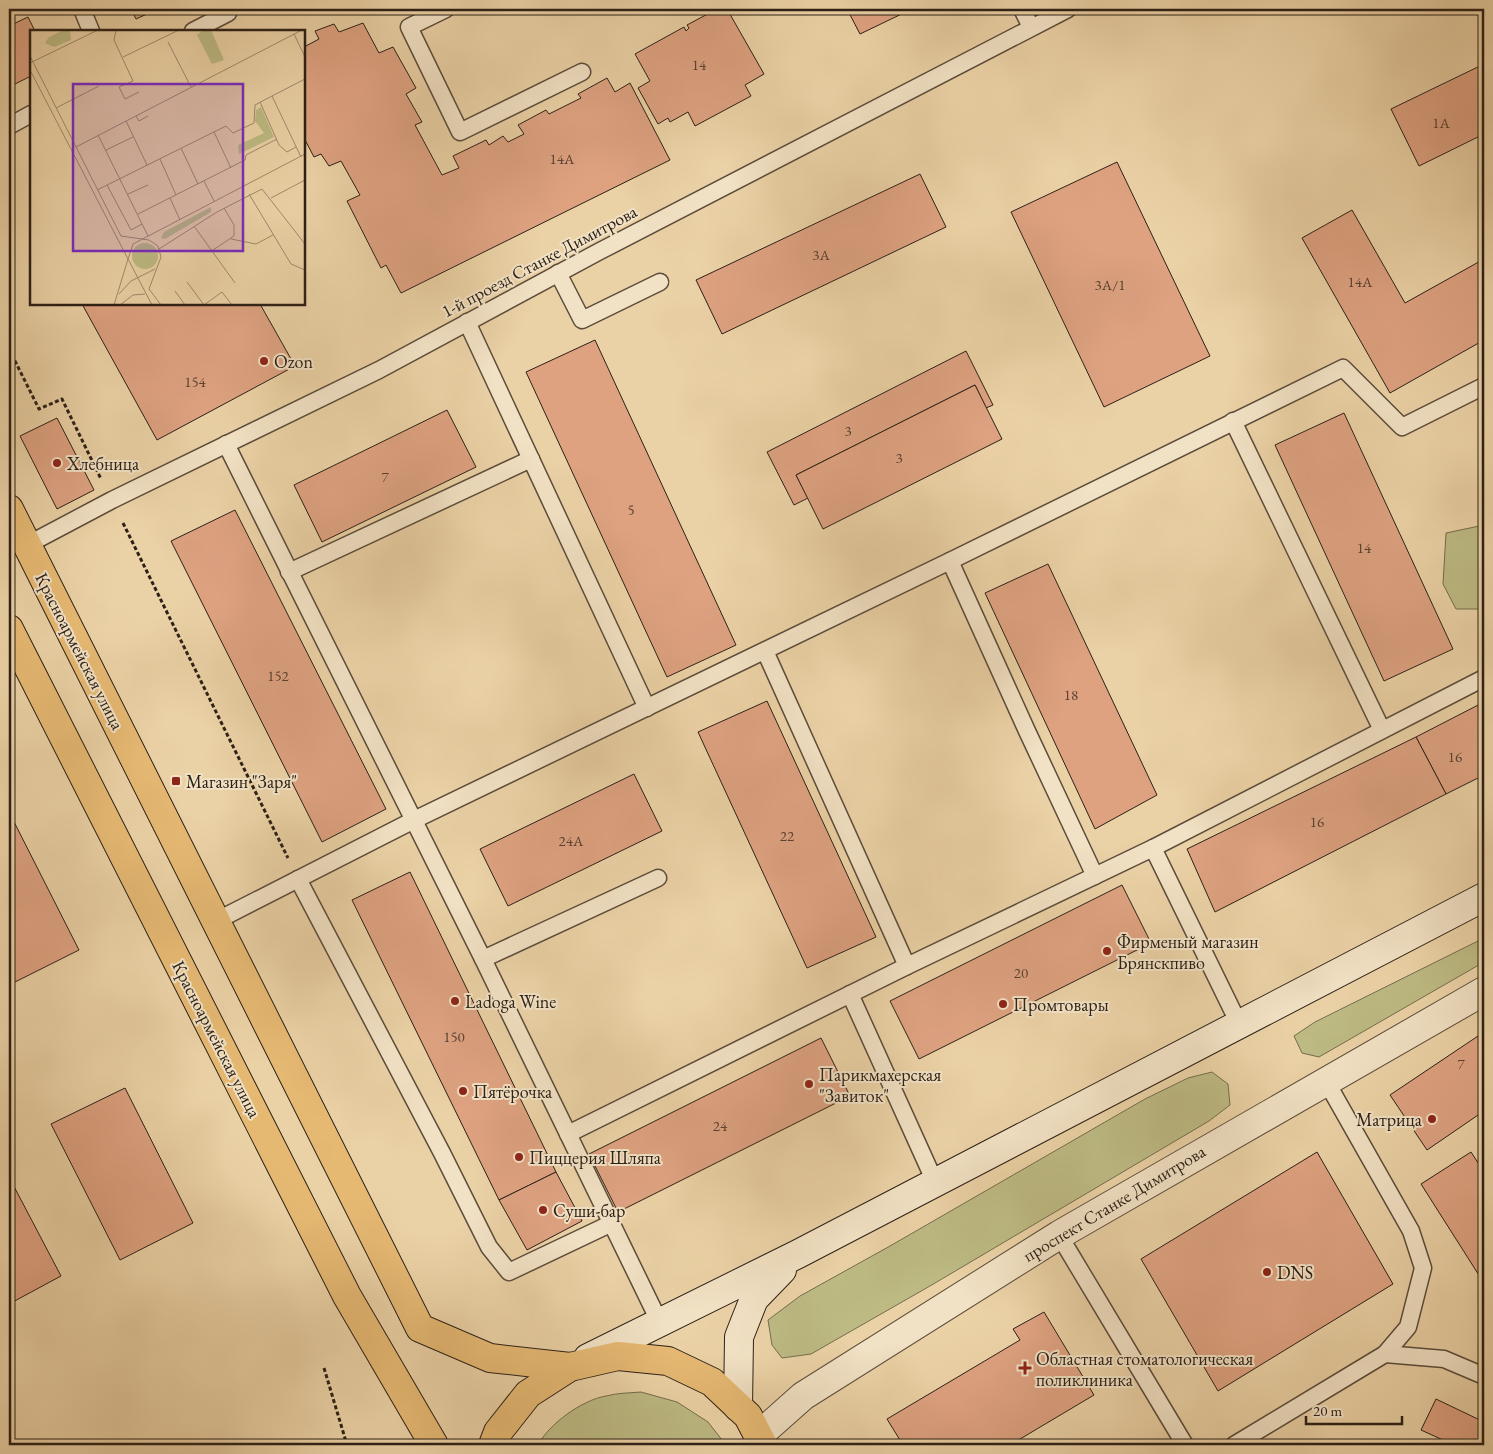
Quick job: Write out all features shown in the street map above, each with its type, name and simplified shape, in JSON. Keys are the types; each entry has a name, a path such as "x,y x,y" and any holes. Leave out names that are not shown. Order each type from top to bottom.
{"main road":[{"name":"Красноармейская улица","path":"9,509 420,1328 490,1358 570,1367"},
{"name":"Красноармейская улица","path":"9,629 347,1296 434,1445"},
{"path":"493,1445 498,1432 528,1394 570,1367 798,1254 1484,897"},
{"name":"проспект Станке Димитрова","path":"760,1441 803,1396 1059,1235 1484,991"},
{"path":"738,1407 739,1337 751,1306 754,1299 798,1254"},
{"path":"570,1367 618,1356 668,1361 712,1382 748,1416 760,1441"}],"lane":[{"path":"82,9 92,30"},
{"path":"446,9 409,27 460,132 582,72"},
{"path":"1022,9 1031,27"},
{"name":"1-й проезд Станке Димитрова","path":"26,545 112,500 379,370 558,274 1068,9"},
{"path":"195,30 228,14"},
{"path":"9,126 30,115"},
{"path":"558,274 582,320 660,282"},
{"path":"467,322 647,708"},
{"path":"216,921 412,821 950,561 1343,368 1402,427 1484,386"},
{"path":"1233,421 1382,730"},
{"path":"226,444 412,821 483,959 610,1224 660,1323"},
{"path":"289,572 531,458"},
{"path":"950,561 1095,876"},
{"path":"765,651 906,966"},
{"path":"568,1134 906,966 1153,848 1484,678"},
{"path":"1153,848 1239,1024"},
{"path":"483,959 658,878"},
{"path":"298,880 442,1153 488,1248 509,1272 610,1224"},
{"path":"850,994 935,1182"},
{"path":"1234,1445 1385,1354 1408,1327 1423,1268 1410,1231 1326,1081"},
{"path":"1059,1235 1185,1445"},
{"path":"1385,1354 1444,1359 1484,1376"}],"path":[{"path":"9,349 39,409 62,399 298,880"},
{"path":"324,1368 347,1445"}],"shaded area":[{"path":"1484,525 1484,609 1456,609 1443,584 1446,533"},
{"path":"1484,938 1484,962 1319,1057 1302,1053 1294,1036 1315,1022"},
{"path":"1212,1072 1228,1084 1230,1105 1209,1121 811,1354 782,1358 772,1345 768,1320 800,1296 1145,1099 1188,1078"},
{"path":"641,1392 677,1402 708,1422 726,1445 538,1445 558,1421 587,1402 610,1395"}],"building":[{"path":"131,9 158,9 136,19"},
{"path":"717,9 727,9 764,74 745,85 751,96 695,126 688,112 670,122 668,118 658,124 638,88 650,81 635,54 684,27 686,31 689,28 687,25"},
{"path":"847,9 912,9 860,34"},
{"path":"28,17 34,30 30,30 30,76 9,87 9,26"},
{"path":"363,23 379,53 393,47 416,88 406,94 422,122 415,125 442,175 459,168 453,156 486,140 489,145 503,136 508,142 524,134 518,125 546,110 549,114 581,98 578,94 607,78 615,92 630,83 670,160 401,293 386,265 381,268 347,201 360,195 341,161 329,166 321,154 314,157 305,140 305,46 319,39 315,31 334,24 339,32"},
{"path":"1484,64 1484,134 1419,166 1391,109"},
{"path":"1117,162 1210,356 1104,407 1011,212"},
{"path":"920,174 946,227 722,334 696,280"},
{"path":"1352,210 1405,303 1484,259 1484,340 1390,393 1302,238"},
{"path":"83,305 261,305 295,366 157,440"},
{"path":"595,340 736,645 667,677 526,372"},
{"path":"966,351 993,405 986,408 975,385 796,475 808,498 794,505 767,452"},
{"path":"975,385 1002,439 823,529 796,475"},
{"path":"447,410 476,467 322,542 294,485"},
{"path":"1344,413 1453,649 1384,681 1275,445"},
{"name":"Хлебница","path":"57,418 94,490 57,509 20,436"},
{"path":"235,510 386,809 322,842 171,541"},
{"path":"1048,564 1157,795 1095,829 985,593"},
{"path":"767,701 876,937 807,968 698,732"},
{"path":"1484,702 1484,775 1446,794 1416,737"},
{"path":"1416,737 1446,794 1215,912 1187,849"},
{"path":"634,774 662,831 508,906 480,849"},
{"path":"9,812 79,950 9,985"},
{"path":"410,872 556,1172 499,1200 352,900"},
{"path":"1122,885 1151,943 919,1059 890,1001"},
{"path":"1484,1032 1484,1111 1427,1150 1390,1095"},
{"path":"821,1038 850,1096 618,1212 589,1154"},
{"path":"125,1088 193,1223 120,1260 51,1124"},
{"name":"DNS","path":"1317,1152 1393,1284 1218,1391 1141,1259"},
{"path":"1471,1152 1484,1172 1484,1279 1482,1280 1421,1184"},
{"path":"556,1172 582,1221 527,1250 499,1200"},
{"path":"9,1177 61,1276 9,1304"},
{"name":"Областная стоматологическая поликлиника","path":"1044,1312 1094,1395 1010,1445 903,1445 887,1419 1020,1340 1013,1329"},
{"path":"1436,1399 1484,1422 1484,1445 1454,1445 1421,1430"}],"place":[{"name":"Ozon","path":"264,361"},
{"name":"Хлебница","path":"57,463"},
{"name":"Магазин \"Заря\"","path":"176,781"},
{"name":"Фирменый магазин Брянскпиво","path":"1107,951"},
{"name":"Ladoga Wine","path":"455,1001"},
{"name":"Промтовары","path":"1003,1004"},
{"name":"Парикмахерская \"Завиток\"","path":"809,1084"},
{"name":"Пятёрочка","path":"463,1091"},
{"name":"Матрица","path":"1432,1119"},
{"name":"Пиццерия Шляпа","path":"519,1157"},
{"name":"Суши-бар","path":"543,1210"},
{"name":"DNS","path":"1267,1272"},
{"name":"Областная стоматологическая поликлиника","path":"1025,1368"}]}
